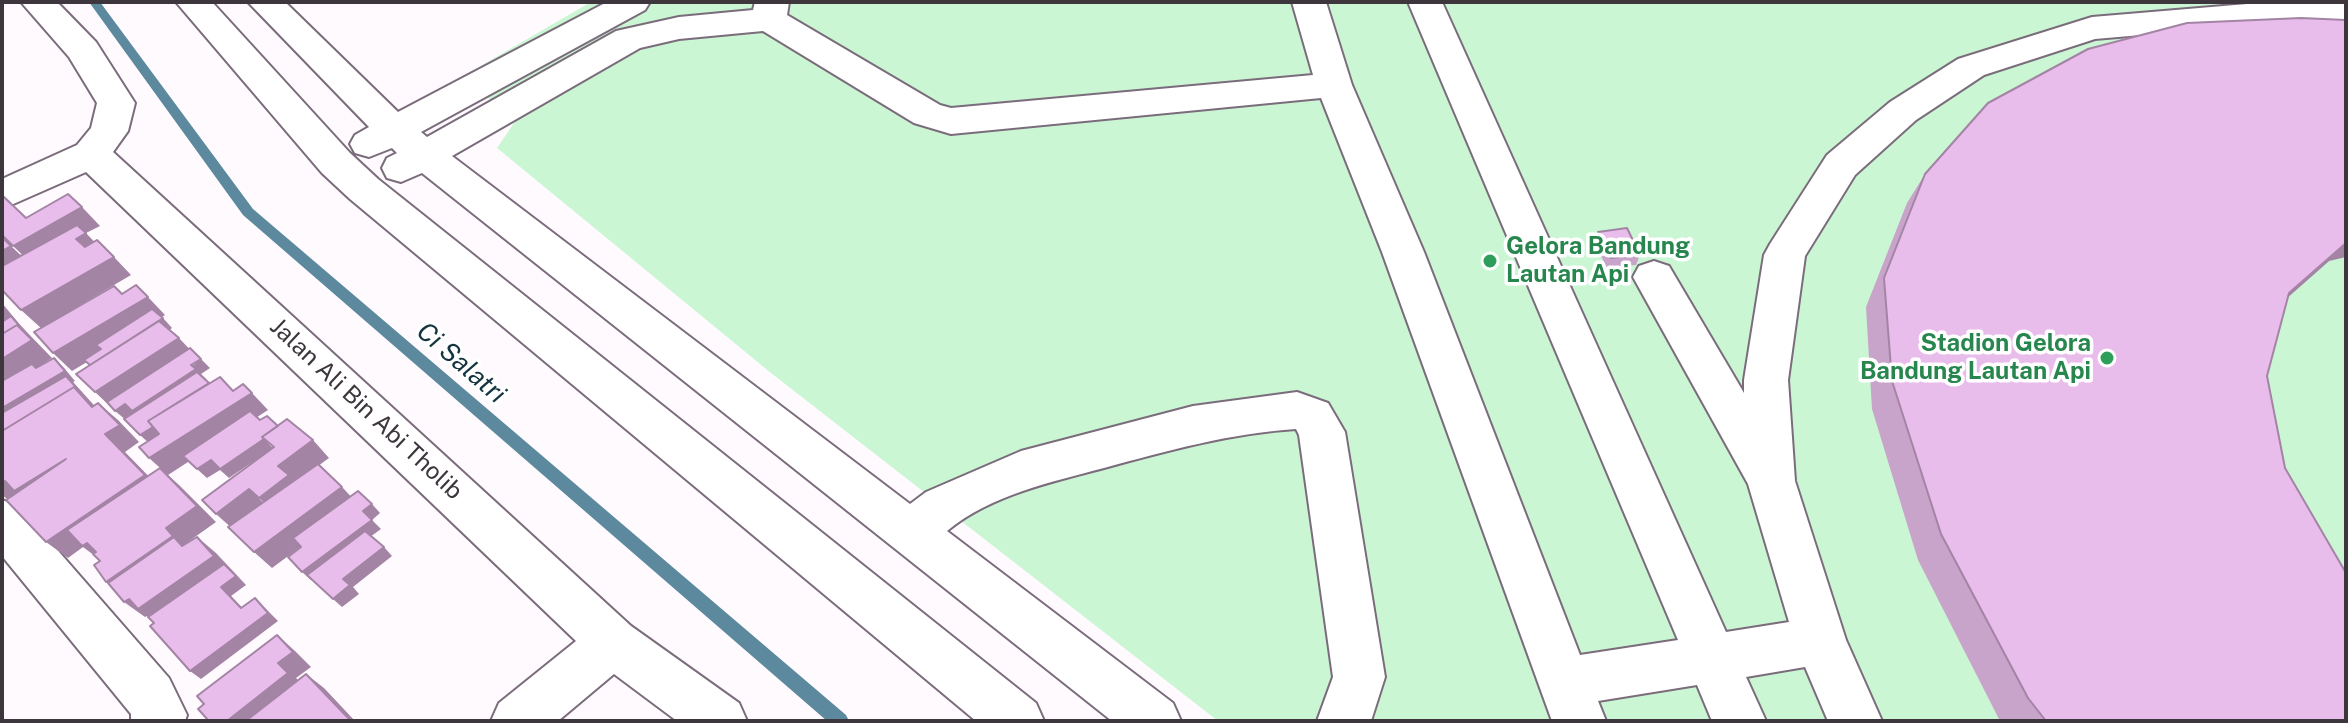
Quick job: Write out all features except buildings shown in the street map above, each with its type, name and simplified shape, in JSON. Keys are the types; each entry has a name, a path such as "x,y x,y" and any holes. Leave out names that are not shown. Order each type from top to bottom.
{"street":[{"path":"2,195 91,154 109,131 116,103 83,50 38,2"},
{"path":"193,2 350,176 1017,721"},
{"path":"265,2 409,142 1154,721"},
{"path":"350,176 633,2"},
{"path":"1309,2 1334,85 1403,252 1571,701 1712,658 1820,641"},
{"path":"1425,2 1739,721"},
{"path":"409,142 629,39 656,17 771,10 927,114 951,121 1334,85"},
{"path":"1771,481 1766,380 1785,255 1841,165 1903,111 1971,67 2086,15 2292,11 2346,15"},
{"name":"Jalan Ali Bin Abi Tholib","path":"91,154 480,515 613,643 720,721"},
{"path":"1654,277 1771,481 1820,641 1855,721"},
{"path":"910,533 943,506 1021,471 1193,425 1297,410 1312,416 1322,432 1359,677 1344,721"},
{"path":"10,547 150,696 160,715 158,721"},
{"path":"518,721 613,643"}],"green space":[{"name":"Gelora Bandung Lautan Api","path":"591,2 2346,2 2346,721 1218,721 771,373 497,148 516,120 463,78 434,93"}],"waterway":[{"name":"Ci Salatri","path":"94,2 248,212 840,721"}],"place":[{"name":"Gelora Bandung Lautan Api","path":"1490,261"},
{"name":"Stadion Gelora Bandung Lautan Api","path":"2107,358"}]}
